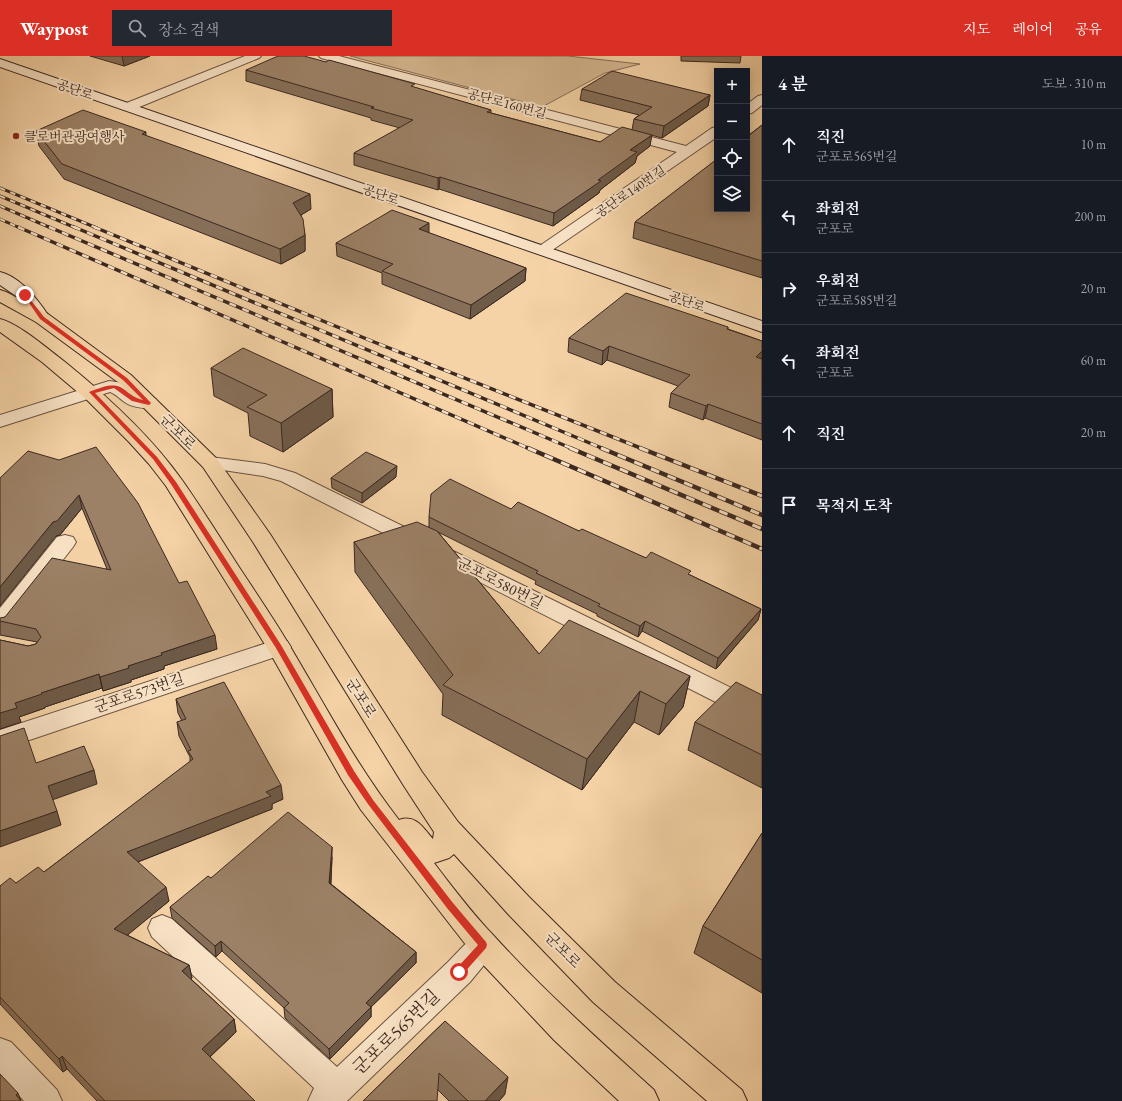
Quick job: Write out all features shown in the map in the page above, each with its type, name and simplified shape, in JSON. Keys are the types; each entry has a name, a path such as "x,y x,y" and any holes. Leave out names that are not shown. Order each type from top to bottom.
{"main road":[{"name":"군포로","path":"0,295 42,318 125,379 210,464 262,539 409,773 448,830 519,906 604,992 731,1101"},
{"path":"0,324 91,392 155,458 174,484 279,647 351,773 370,802 426,875 483,945 565,1030 643,1101"},
{"path":"351,773 378,792 428,851 435,852 445,847 448,830"}],"street":[{"path":"128,107 255,56"},
{"name":"공단로160번길","path":"325,56 689,150"},
{"name":"공단로","path":"0,63 762,327"},
{"path":"750,108 762,99"},
{"name":"공단로140번길","path":"543,250 714,133"},
{"path":"0,277 25,295 42,318"},
{"path":"0,420 114,386 134,400 149,403"},
{"name":"군포로580번길","path":"210,464 265,470 288,477 762,714"},
{"path":"0,624 65,542"},
{"name":"군포로573번길","path":"0,740 279,647"},
{"path":"162,928 330,1094"},
{"name":"군포로565번길","path":"330,1094 459,972 483,945"},
{"path":"0,1052 46,1101"}],"shaded area":[{"path":"350,56 568,56 640,64 605,73 542,107"}],"building":[{"path":"278,56 304,56 326,62 329,60 415,84 411,86 491,110 487,112 600,142 622,127 652,135 630,150 637,152 598,180 601,181 554,213 440,177 438,178 354,153 413,120 371,108 374,107 246,70"},
{"path":"612,71 710,95 664,126 634,119 652,107 582,89"},
{"path":"83,110 146,132 142,134 310,194 293,203 303,219 305,235 280,249 62,164 36,131"},
{"path":"762,125 762,261 635,222 714,161 714,212 750,212 750,135"},
{"path":"392,210 429,223 419,229 526,268 471,305 382,271 393,264 336,243"},
{"path":"626,293 728,327 727,329 762,341 762,351 756,357 762,359 762,424 708,404 706,406 671,393 690,375 609,346 603,351 569,338"},
{"path":"243,348 332,389 281,423 247,407 267,395 211,368"},
{"path":"96,447 138,503 179,583 187,581 215,635 161,653 162,655 128,666 129,668 100,677 99,674 41,693 42,694 15,703 17,708 0,713 0,640 28,646 36,644 41,637 36,629 0,621 0,618 5,617 52,558 111,570 79,495 57,521 53,522 0,587 0,478 28,451 59,460"},
{"path":"366,452 397,466 362,493 331,478"},
{"path":"450,479 511,509 518,502 579,531 582,529 646,558 651,552 691,571 688,574 761,609 718,658 645,621 640,626 598,606 600,604 536,573 538,571 429,517 431,494"},
{"path":"417,522 437,531 539,654 569,620 690,676 666,704 640,691 587,759 443,685 453,675 354,542"},
{"path":"224,682 281,785 266,792 271,796 127,852 166,887 114,929 189,965 182,971 234,1019 202,1049 255,1101 105,1101 62,1056 59,1059 0,997 0,886 10,878 16,883 38,867 44,872 193,759 188,751 191,750 177,722 186,719 176,699"},
{"path":"736,682 762,695 762,755 695,722"},
{"path":"24,728 36,763 84,746 94,770 48,786 57,811 0,831 0,736"},
{"path":"288,812 332,847 329,883 416,952 366,1003 371,1007 329,1049 284,1008 289,1003 221,941 215,946 170,907 208,876 211,878"},
{"path":"762,833 762,960 703,926"},
{"path":"445,1021 508,1077 485,1101 468,1101 439,1073 437,1101 363,1101"},
{"path":"0,1074 18,1093 16,1095 21,1101 0,1101"}],"railway":[{"path":"0,188 97,228"},
{"path":"0,196 76,228"},
{"path":"0,206 51,228"},
{"path":"0,219 20,228"},
{"path":"18,227 530,449"},
{"path":"49,227 573,449"},
{"path":"74,227 604,449"},
{"path":"94,227 374,342 643,449"},
{"path":"528,448 762,549"},
{"path":"570,448 762,529"},
{"path":"601,448 762,515"},
{"path":"640,448 762,496"}],"place":[{"name":"클로버관광여행사","path":"16,136"}],"route":[{"path":"25,295 42,318 125,379 149,403 134,400 114,386 109,386 91,392 155,458 174,484 279,647 351,773 370,802 450,906 483,945 459,972"}]}
